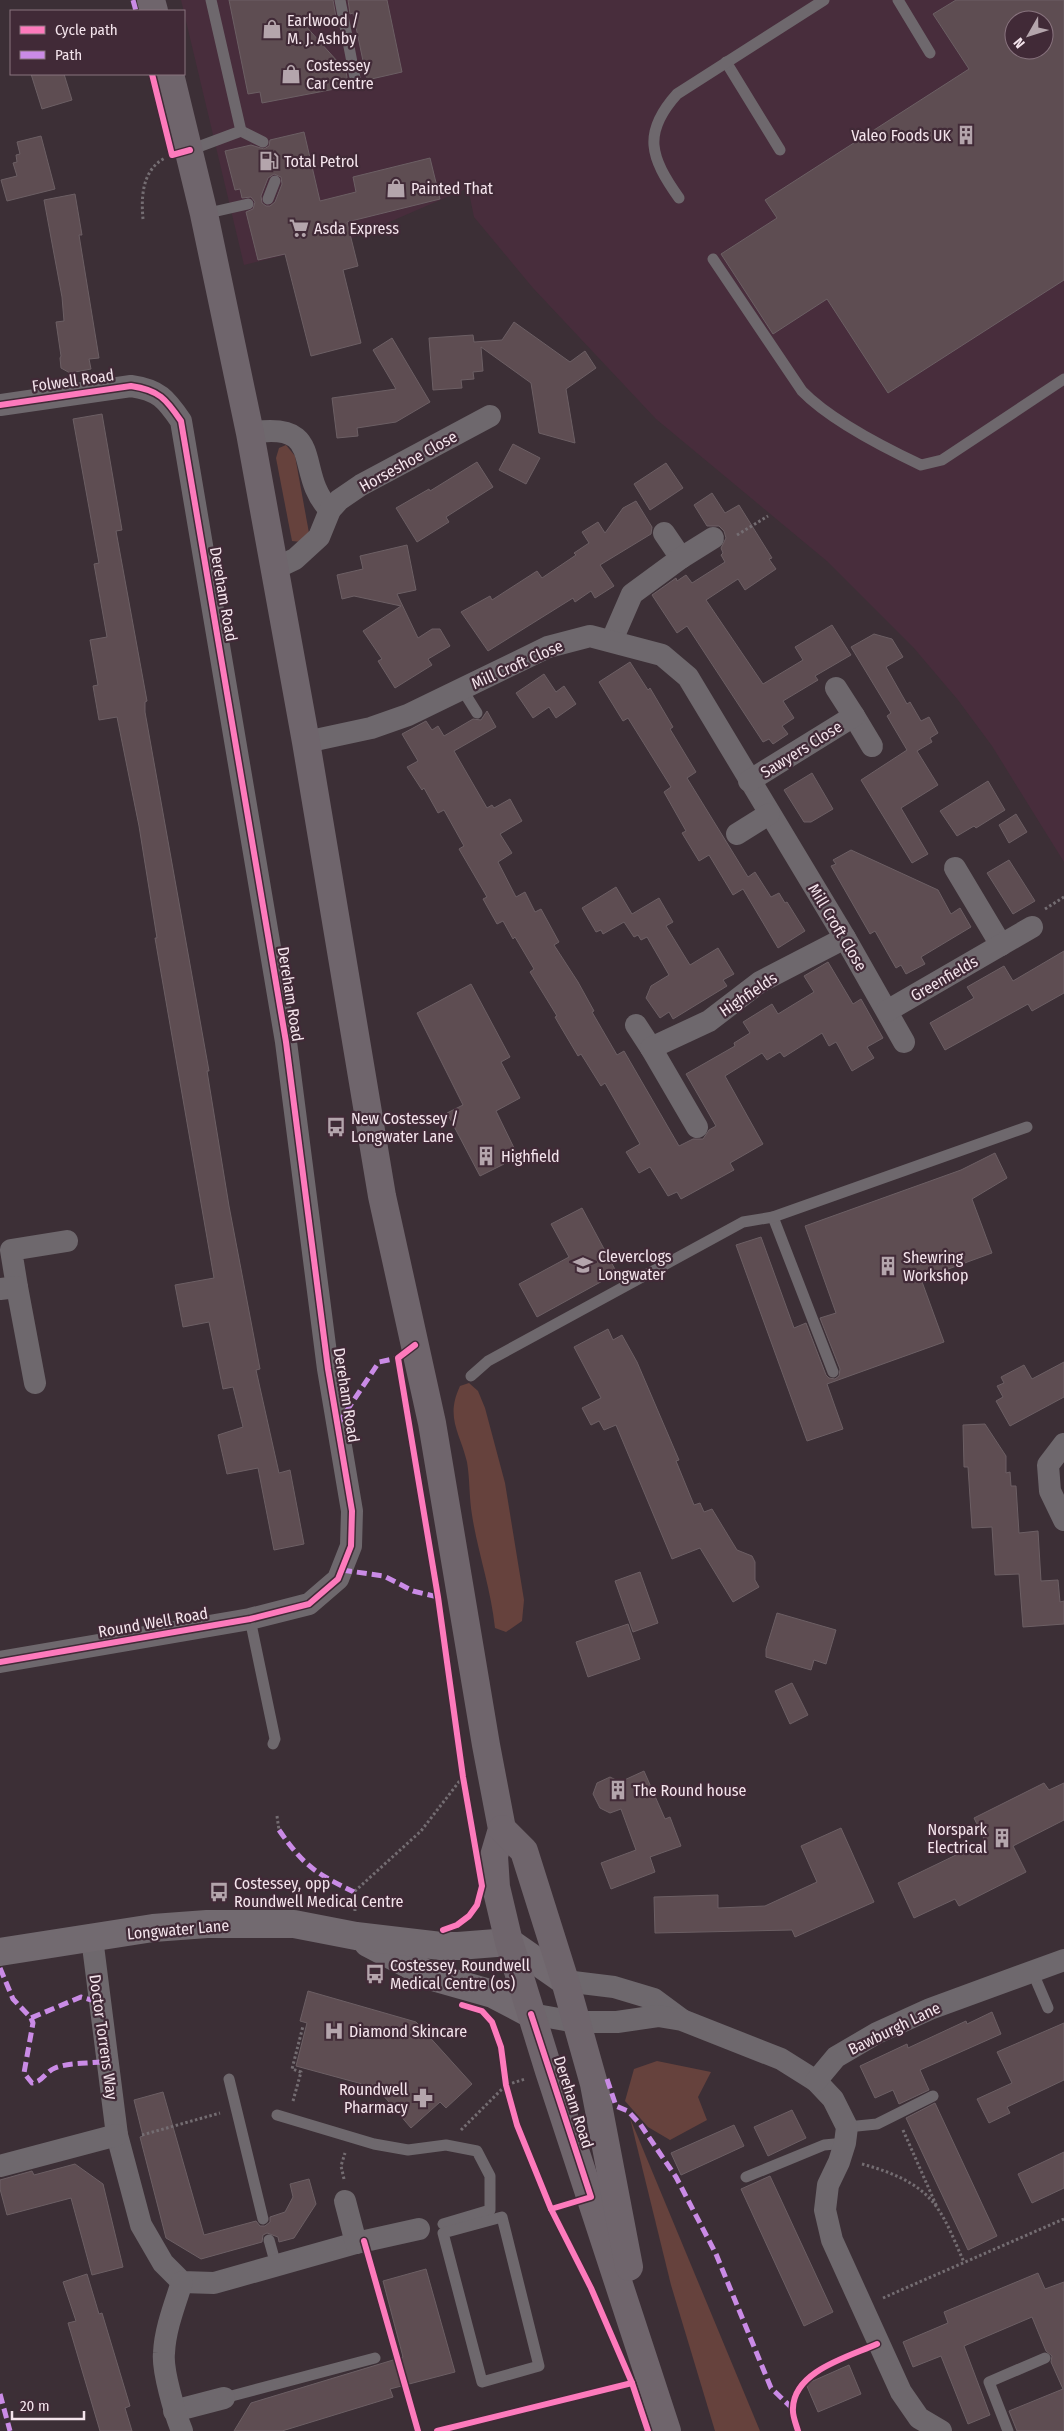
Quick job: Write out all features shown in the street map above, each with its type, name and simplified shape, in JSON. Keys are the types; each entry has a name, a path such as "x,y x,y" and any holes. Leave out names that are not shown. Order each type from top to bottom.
{"highway":[{"name":"Dereham Road","path":"170,75 181,153 204,214 250,433 306,742 382,1196 432,1423 502,1829 494,1856 496,1887 509,1942 641,2380 667,2431"},
{"name":"Dereham Road","path":"502,1829 524,1851 565,1981 594,2084 641,2380"},
{"path":"532,2014 565,1981"}],"street":[{"name":"Folwell Road","path":"0,405 131,386 150,389"},
{"name":"Dereham Road","path":"150,389 168,401 182,421 286,1042 328,1369 352,1511 351,1546 338,1579 309,1604"},
{"name":"Horseshoe Close","path":"274,569 295,559 319,537 330,510 339,500 361,485 490,416"},
{"path":"250,433 272,430 292,434 302,444 318,496 330,510"},
{"path":"664,533 681,558"},
{"path":"612,640 632,594 681,558 713,538"},
{"name":"Mill Croft Close","path":"306,742 390,722 548,647 590,636 612,640 662,655 688,677 904,1042"},
{"name":"Sawyers Close","path":"836,688 872,746"},
{"name":"Sawyers Close","path":"749,781 854,716"},
{"path":"737,834 769,814"},
{"path":"955,868 1001,946"},
{"name":"Greenfields","path":"887,1011 1032,927"},
{"name":"Highfields","path":"651,1048 709,1021 760,982 844,938"},
{"path":"636,1025 696,1127"},
{"path":"35,1383 8,1288 11,1250 66,1241"},
{"path":"1064,1444 1048,1465 1050,1491 1064,1520"},
{"name":"Round Well Road","path":"0,1662 250,1619 309,1604"},
{"name":"Longwater Lane","path":"0,1952 153,1928 207,1924 294,1924 356,1936 458,1946 509,1942"},
{"name":"Longwater Lane","path":"356,1936 433,1977 493,1994 532,2014"},
{"name":"Doctor Torrens Way","path":"92,1938 118,2138 140,2225 163,2263 182,2282"},
{"path":"509,1942 565,1981 614,1987 654,1999 682,2020"},
{"name":"Bawburgh Lane","path":"816,2081 836,2057 877,2033 930,2009 1033,1973 1064,1960"},
{"path":"532,2014 576,2022 617,2022 658,2016 682,2020 781,2059 816,2081 833,2099 844,2144 828,2185 825,2210 832,2240 901,2392 919,2418 942,2431"},
{"path":"0,2166 118,2138"},
{"path":"345,2201 360,2242"},
{"path":"224,2398 178,2421 164,2354 171,2316 182,2282 214,2283 360,2242 433,2228"}],"lane":[{"path":"211,0 241,131"},
{"path":"340,0 356,83"},
{"path":"678,198 664,178 656,156 654,129 663,110 677,94 824,0"},
{"path":"898,0 930,53"},
{"path":"726,62 780,150"},
{"path":"181,153 241,131 264,142"},
{"path":"268,199 275,180"},
{"path":"204,214 248,204"},
{"path":"713,259 802,391 812,402 887,449 921,465 942,460 1064,379"},
{"path":"462,689 477,713"},
{"path":"471,1376 488,1361 743,1222 773,1217 1026,1127"},
{"path":"773,1217 833,1372"},
{"path":"250,1619 275,1739 273,1744"},
{"path":"1033,1973 1048,2008"},
{"path":"229,2080 263,2219"},
{"path":"746,2177 824,2145 844,2144 877,2124 897,2116 933,2096"},
{"path":"283,2117 374,2144 408,2150 446,2145 476,2151 490,2176 490,2210 433,2228"},
{"path":"502,2216 539,2366 482,2382 433,2228 502,2216"},
{"path":"269,2240 276,2265"},
{"path":"224,2398 375,2358"},
{"path":"1008,2431 988,2382 1045,2358"}],"path":[{"path":"143,219 144,185 150,173 160,161 181,153"},
{"path":"713,538 721,544 768,516"},
{"path":"356,1936 354,1892 421,1831 486,1745"},
{"path":"462,1768 465,1786"},
{"path":"277,1816 278,1830"},
{"path":"283,2117 301,2072 292,2069 303,2026"},
{"path":"446,2145 506,2085 549,2071"},
{"path":"505,2076 508,2093"},
{"path":"118,2138 235,2109"},
{"path":"897,2116 938,2209 964,2262"},
{"path":"345,2201 347,2192 341,2166 350,2137"},
{"path":"844,2144 866,2165 904,2179 918,2188 938,2209"},
{"path":"862,2308 1064,2218"},
{"path":"360,2242 418,2431"},
{"path":"436,2431 641,2380"}],"shaded area":[{"path":"181,0 1064,0 1064,862 992,746 958,700 913,647 828,562 656,419 533,288 474,217 468,188 350,239 244,265 185,17 185,10 183,10"},
{"path":"286,445 295,456 309,533 302,542 292,541 276,458 279,448"},
{"path":"469,1383 478,1391 485,1408 505,1483 524,1600 522,1621 506,1632 495,1628 491,1599 472,1515 467,1462 455,1425 454,1407 456,1397 460,1386"},
{"path":"657,2061 711,2072 698,2097 707,2120 670,2140 648,2127 625,2101 634,2069"},
{"path":"630,2118 760,2431 715,2431 671,2285"}],"building":[{"path":"229,0 333,0 336,17 303,23 346,71 348,84 339,86 340,88 262,103 260,92 248,94"},
{"path":"348,0 387,0 402,72 367,80 353,13 350,14"},
{"name":"Valeo Foods UK","path":"956,0 1064,0 1064,280 888,393 827,299 773,334 721,254 777,218 765,200 969,69 933,14"},
{"path":"31,75 64,75 72,100 42,109"},
{"path":"304,132 320,201 356,192 353,177 430,158 440,199 347,222 358,266 343,270 361,343 311,356 285,254 258,260 246,212 253,209 255,202 251,197 242,198 240,189 235,190 225,151 251,145 264,149 269,146 270,140","holes":["274,174 281,177 282,184 275,202 270,206 266,206 262,203 261,196 268,178"]},
{"path":"41,136 55,189 7,201 1,180 17,176 13,163 17,162 16,155 20,154 17,142"},
{"path":"75,194 82,235 79,235 99,358 89,359 91,369 70,373 61,368 56,322 64,321 62,297 44,200"},
{"path":"514,322 570,362 585,351 596,368 566,389 575,443 539,433 531,383 481,347 483,371 473,372 474,379 461,380 462,388 433,390 429,338 473,335 474,342 502,340"},
{"path":"392,338 430,402 396,422 357,428 358,436 337,438 332,398 396,389 373,350"},
{"path":"102,414 122,530 116,531 147,701 145,702 145,712 209,1071 207,1071 229,1206 260,1369 256,1370 279,1473 290,1470 304,1544 274,1550 258,1468 227,1474 218,1435 243,1427 233,1387 223,1389 209,1322 183,1327 175,1285 214,1278 155,938 157,938 139,826 117,717 99,720 93,686 98,685 90,640 107,637 94,564 99,563 73,419"},
{"path":"513,444 540,458 526,484 499,470"},
{"path":"477,462 493,487 446,517 449,522 417,542 396,508 429,489 430,491"},
{"path":"666,463 683,488 650,510 634,484"},
{"path":"712,493 725,513 739,505 772,558 769,559 776,569 745,590 738,579 706,600 763,684 803,660 795,647 832,625 851,655 815,676 818,680 783,701 794,718 782,726 788,734 773,744 769,739 763,742 687,626 677,633 652,595 676,578 677,581 686,575 692,583 725,562 721,555 723,553 721,548 726,538 724,531 719,526 707,526 694,505"},
{"path":"636,501 652,527 651,534 600,565 614,586 595,598 591,591 575,602 573,598 488,651 461,612 490,596 492,600 537,571 542,578 576,555 574,553 589,543 582,532 598,522 605,533 623,508"},
{"path":"407,545 416,590 397,594 418,638 432,629 440,629 450,646 428,659 432,665 395,688 378,661 382,659 363,631 401,606 354,596 342,599 337,575 363,569 360,556"},
{"path":"874,634 892,639 903,657 886,667 907,704 910,702 921,721 929,717 938,733 930,738 932,742 917,751 938,785 901,808 928,854 912,863 861,780 907,750 887,716 891,713 851,647"},
{"path":"630,662 648,690 650,688 673,727 670,729 696,772 687,778 748,877 755,872 771,897 779,893 785,903 787,902 805,931 778,948 743,889 733,895 709,855 699,861 682,833 686,831 664,792 671,787 628,718 623,721 599,682"},
{"path":"544,674 556,692 564,686 576,704 556,718 549,707 533,718 516,693"},
{"path":"487,711 496,727 454,751 487,808 492,805 494,808 510,799 522,821 500,834 512,853 498,862 516,897 525,892 535,912 541,909 559,942 554,945 578,982 594,1011 592,1012 617,1055 624,1051 679,1146 693,1139 703,1139 709,1130 716,1126 686,1074 735,1046 734,1043 750,1033 743,1022 772,1004 778,1014 814,992 804,976 828,962 853,1004 861,999 883,1038 867,1047 874,1058 852,1071 836,1042 829,1046 822,1033 784,1057 780,1052 767,1060 762,1053 725,1076 763,1144 730,1163 734,1170 681,1199 677,1192 668,1196 650,1167 639,1173 626,1152 640,1144 605,1083 601,1086 581,1054 578,1056 555,1017 557,1016 530,972 534,969 515,937 513,939 503,921 497,924 483,899 487,897 459,849 464,846 444,810 438,813 424,788 422,790 407,767 418,761 402,734 426,721 432,730 438,726 444,736 473,719 481,720"},
{"path":"812,773 833,809 811,822 804,822 784,790"},
{"path":"988,781 1005,810 976,828 974,826 957,836 940,811"},
{"path":"1016,814 1027,832 1009,843 999,825"},
{"path":"851,850 938,890 951,914 960,908 971,927 921,957 925,964 906,974 901,965 896,968 875,931 870,934 831,866 836,864 833,860"},
{"path":"1009,860 1035,901 1013,914 987,873"},
{"path":"616,887 632,914 659,898 673,922 666,926 690,965 718,948 734,974 723,980 727,986 673,1019 669,1012 660,1018 646,998 651,986 669,975 647,937 641,940 638,935 634,937 624,922 603,934 601,930 596,932 582,908"},
{"path":"1064,951 1064,993 1032,1011 1028,1004 945,1050 930,1023 974,998 967,987 1004,966 1013,981"},
{"path":"471,984 510,1057 501,1062 520,1098 496,1111 516,1152 501,1159 504,1164 480,1176 447,1113 463,1105 417,1013"},
{"name":"Shewring Workshop","path":"995,1153 1007,1178 972,1199 992,1253 921,1279 944,1342 827,1384 843,1429 807,1441 736,1245 761,1237 794,1328 806,1323 826,1375 829,1378 835,1379 839,1376 840,1369 820,1318 836,1313 805,1226 961,1170"},
{"name":"Cleverclogs Longwater","path":"582,1208 617,1273 537,1317 519,1284 569,1257 551,1224"},
{"path":"608,1329 613,1340 622,1335 637,1362 679,1460 676,1461 694,1505 700,1503 704,1512 712,1509 737,1550 752,1556 755,1562 755,1580 759,1587 733,1602 700,1548 672,1559 616,1425 604,1430 599,1421 591,1425 582,1408 601,1398 574,1347"},
{"path":"1064,1362 1064,1397 1010,1426 996,1401 1003,1397 997,1386 1004,1383 1001,1377 1024,1365 1032,1379"},
{"path":"985,1424 1006,1456 1006,1473 1010,1472 1011,1486 1016,1486 1019,1533 1038,1531 1041,1581 1058,1580 1060,1602 1064,1601 1064,1624 1023,1627 1019,1574 995,1575 992,1527 972,1528 968,1467 964,1467 963,1425"},
{"path":"640,1572 658,1623 633,1632 615,1581"},
{"path":"777,1613 836,1630 826,1664 814,1660 811,1670 766,1657 766,1649"},
{"path":"628,1624 640,1659 588,1677 576,1642"},
{"path":"792,1683 808,1715 790,1724 775,1691"},
{"path":"644,1771 665,1819 670,1817 681,1846 650,1857 655,1872 611,1889 601,1863 636,1850 621,1809 610,1813 600,1808 593,1794 597,1783 610,1777 620,1782"},
{"path":"1044,1783 1049,1790 1064,1783 1064,1820 1013,1846 1026,1872 959,1906 955,1899 914,1918 898,1883 985,1841 974,1818"},
{"path":"841,1828 874,1902 795,1937 792,1930 655,1933 654,1897 718,1895 718,1908 765,1906 817,1882 801,1846"},
{"path":"308,1991 416,2022 472,2084 446,2108 440,2102 411,2128 377,2088 296,2066 307,2023 300,2021"},
{"path":"992,2012 1001,2034 920,2070 929,2090 899,2104 893,2090 875,2098 860,2066 907,2044 908,2048 966,2021 967,2024"},
{"path":"1064,2023 1064,2080 1007,2107 1010,2113 989,2123 977,2099 1012,2083 997,2052"},
{"path":"163,2092 204,2235 256,2221 260,2226 265,2226 270,2222 270,2217 285,2212 293,2197 290,2184 309,2179 316,2204 294,2238 279,2242 278,2237 267,2233 263,2235 262,2242 201,2259 166,2238 140,2137 143,2136 134,2100"},
{"path":"935,2103 997,2236 968,2250 906,2118"},
{"path":"792,2110 806,2138 768,2156 754,2127"},
{"path":"734,2125 744,2146 681,2175 671,2153"},
{"path":"1064,2152 1064,2188 1032,2203 1018,2174"},
{"path":"75,2164 103,2184 123,2267 92,2275 71,2198 7,2215 0,2189 0,2180 32,2171 34,2175"},
{"path":"770,2176 833,2312 804,2326 741,2189"},
{"path":"426,2269 455,2372 390,2389 393,2397 282,2431 234,2431 251,2403 403,2357 383,2281"},
{"path":"1038,2273 1045,2289 1064,2282 1064,2431 1017,2431 1009,2411 1063,2389 1051,2362 1052,2356 1046,2351 1032,2317 964,2346 990,2415 968,2424 941,2356 913,2367 903,2342 948,2323 944,2312"},
{"path":"87,2274 99,2314 102,2313 130,2406 125,2408 132,2431 100,2431 68,2323 76,2321 63,2282"},
{"path":"849,2365 861,2394 818,2412 806,2384"}],"marked path":[{"path":"133,0 136,10"},
{"path":"338,1424 379,1362 398,1358"},
{"path":"342,1570 384,1576 413,1591 438,1597"},
{"path":"279,1830 296,1852 311,1867 320,1874 354,1892"},
{"path":"0,1968 13,1999 31,2018 81,1997 98,2002"},
{"path":"31,2018 33,2023 24,2073 32,2083 61,2066 107,2061"},
{"path":"607,2079 616,2106 628,2111 640,2124 676,2177 716,2254 771,2388 793,2409"},
{"path":"0,2394 10,2431"}],"cycle path":[{"path":"152,75 172,155 190,150"},
{"path":"0,405 131,386 149,390 161,397 181,421 286,1042 328,1369 352,1511 351,1546 338,1579 309,1604 250,1619 0,1662"},
{"path":"415,1345 398,1358 438,1597 463,1777 482,1886 477,1905 469,1916 457,1925 443,1930"},
{"path":"462,2005 482,2011 492,2022 501,2047 506,2085 517,2125 551,2209 591,2288 632,2383 648,2431"},
{"path":"531,2014 591,2197 551,2209"},
{"path":"364,2241 418,2431"},
{"path":"798,2431 793,2408 796,2395 802,2384 824,2367 877,2344"},
{"path":"437,2431 632,2383"}],"place":[{"name":"Earlwood / M. J. Ashby","path":"272,29"},
{"name":"Costessey Car Centre","path":"291,74"},
{"name":"Valeo Foods UK","path":"966,135"},
{"name":"Total Petrol","path":"269,161"},
{"name":"Painted That","path":"396,188"},
{"name":"Asda Express","path":"299,228"},
{"name":"New Costessey / Longwater Lane","path":"336,1127"},
{"name":"Highfield","path":"486,1156"},
{"name":"Cleverclogs Longwater","path":"583,1265"},
{"name":"Shewring Workshop","path":"888,1266"},
{"name":"The Round house","path":"618,1790"},
{"name":"Norspark Electrical","path":"1002,1838"},
{"name":"Costessey, opp Roundwell Medical Centre","path":"219,1892"},
{"name":"Costessey, Roundwell Medical Centre (os)","path":"375,1974"},
{"name":"Diamond Skincare","path":"334,2031"},
{"name":"Roundwell Pharmacy","path":"423,2098"}]}
